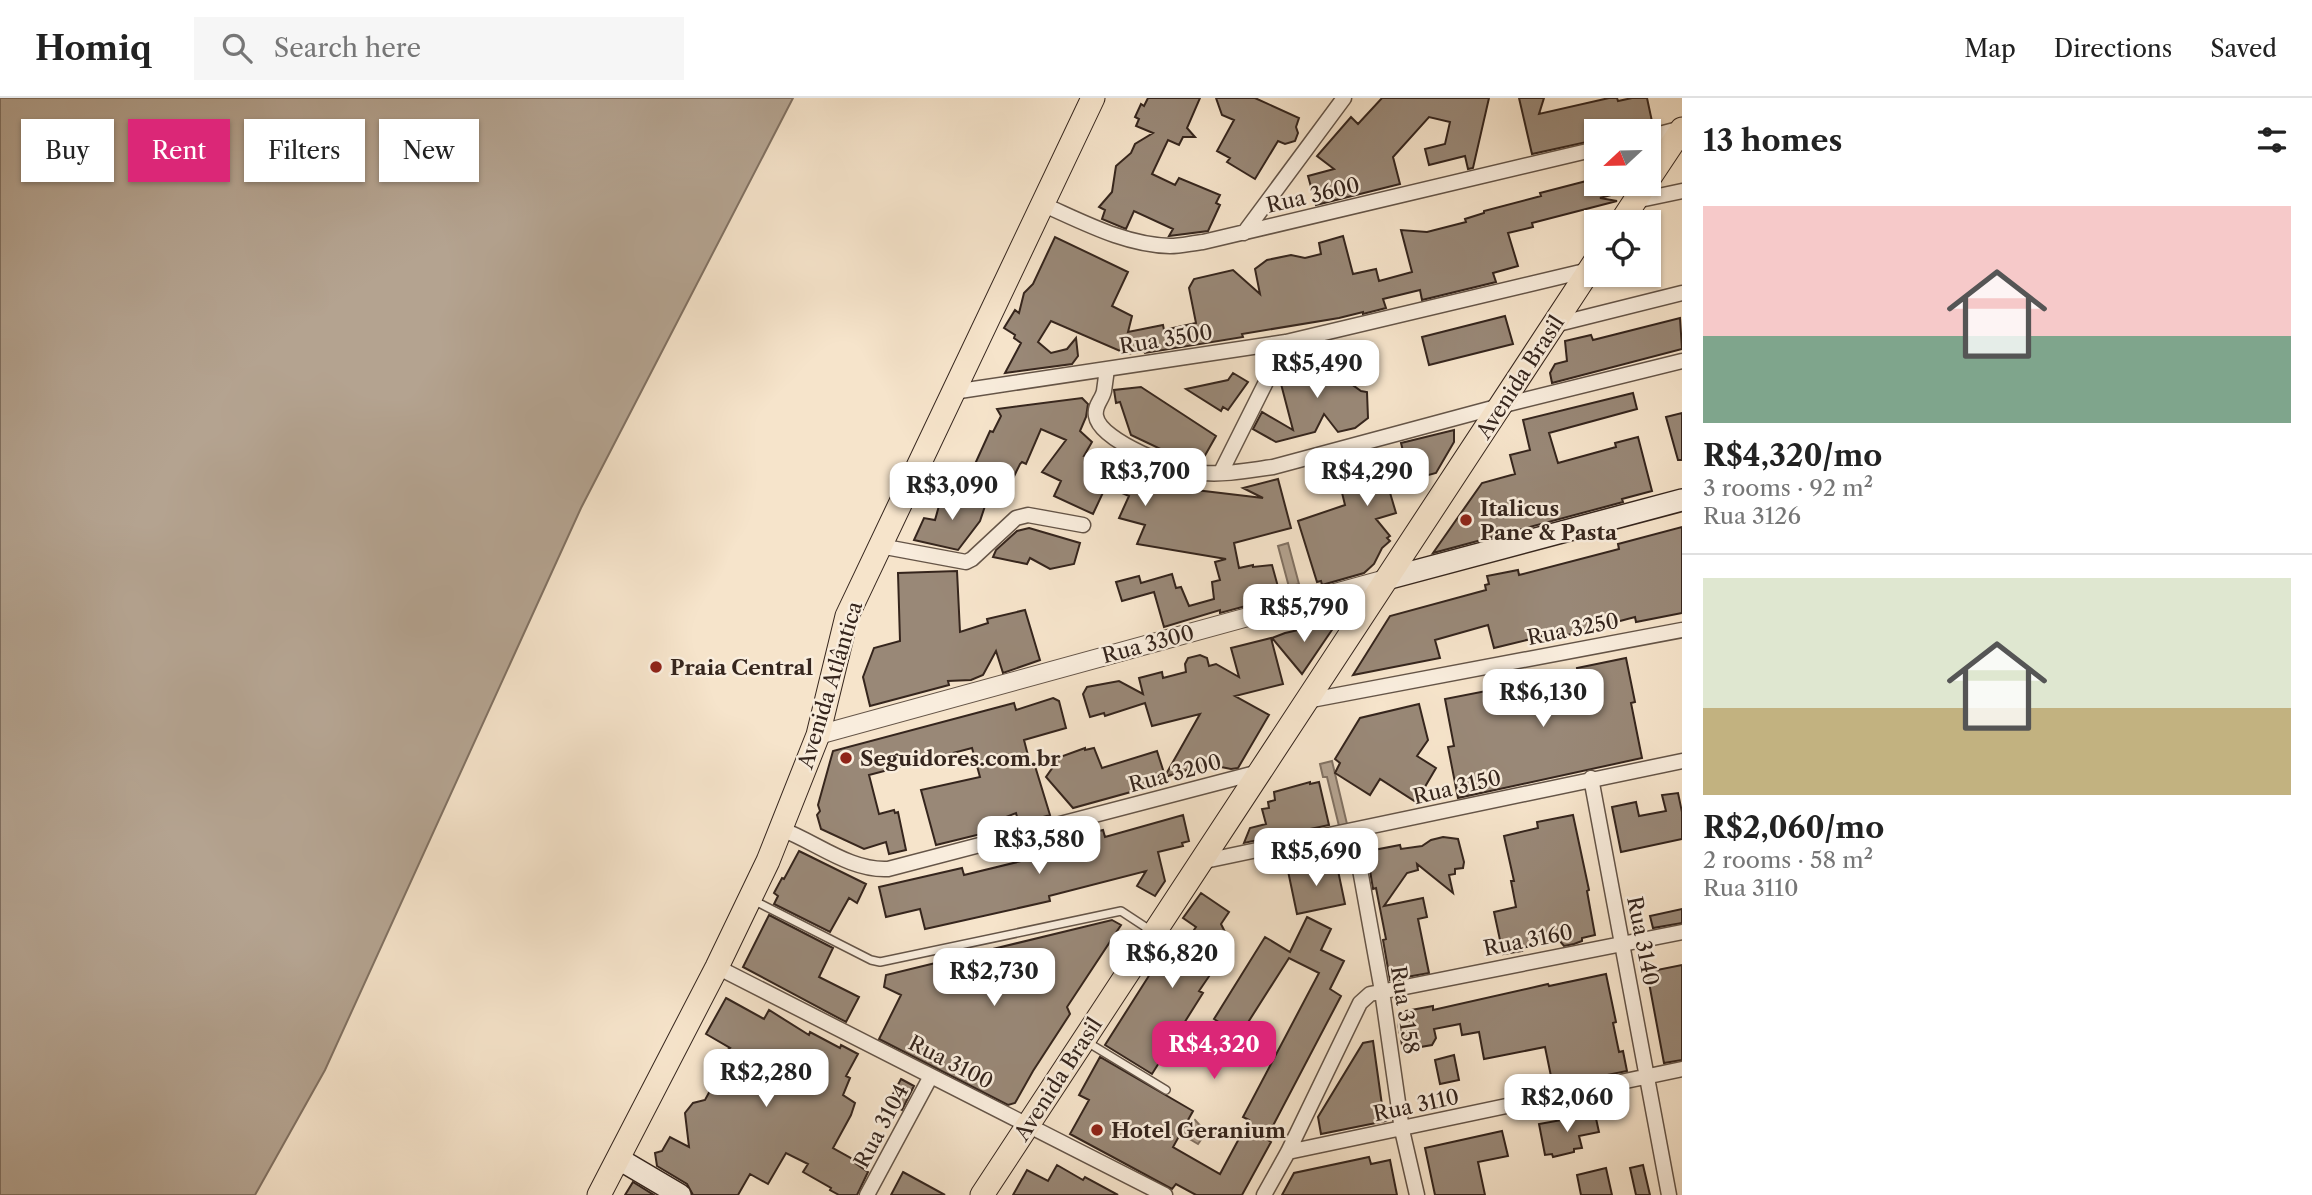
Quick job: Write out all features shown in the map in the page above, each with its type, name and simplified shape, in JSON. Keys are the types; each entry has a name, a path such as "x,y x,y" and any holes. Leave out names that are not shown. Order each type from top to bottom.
{"main road":[{"name":"Avenida Atlântica","path":"599,1195 750,899 818,735 847,616 1093,98"},
{"path":"1661,161 1682,129"},
{"name":"Avenida Brasil","path":"982,1195 1584,278"},
{"name":"Rua 3300","path":"1386,579 1682,500"},
{"path":"619,1159 680,1195"}],"street":[{"path":"1244,233 1344,98"},
{"path":"1661,133 1682,129"},
{"name":"Rua 3600","path":"1042,204 1110,233 1147,244 1173,246 1244,233 1584,152"},
{"path":"1661,190 1682,191"},
{"name":"Rua 3500","path":"953,392 1286,342 1584,267"},
{"path":"1553,325 1682,293"},
{"path":"1221,472 1286,342"},
{"path":"1107,369 1103,394 1097,405 1096,417 1101,426 1141,454 1201,473 1273,467 1682,361"},
{"path":"880,546 966,562 1016,518 1027,515 1083,525"},
{"name":"Rua 3300","path":"818,735 1386,579"},
{"name":"Rua 3250","path":"1306,701 1682,630"},
{"name":"Rua 3150","path":"1200,862 1682,761"},
{"name":"Rua 3200","path":"781,829 846,860 874,870 888,869 1259,772"},
{"name":"Rua 3140","path":"1591,778 1669,1195"},
{"name":"Rua 3158","path":"1353,831 1382,991 1402,1130 1417,1195"},
{"name":"Rua 3160","path":"1382,991 1682,932"},
{"name":"Rua 3100","path":"717,967 1165,1195"},
{"path":"1264,1195 1288,1152 1360,1003 1370,994 1382,991"},
{"name":"Rua 3110","path":"1288,1152 1682,1069"},
{"name":"Rua 3104","path":"867,1195 931,1076"}],"lane":[{"path":"750,899 871,960 880,962 1121,911 1153,932"},
{"path":"1083,1040 1166,1090"}],"shaded area":[{"path":"0,98 793,98 581,508 325,1070 255,1195 0,1195"},
{"path":"1288,543 1299,584 1289,587 1278,546"},
{"path":"1332,761 1347,824 1339,826 1327,777 1323,777 1320,764"},
{"path":"1195,1120 1204,1130 1214,1126 1226,1132 1212,1139 1203,1137 1198,1144 1183,1135"}],"building":[{"path":"1148,98 1200,98 1187,128 1195,137 1183,137 1179,145 1168,140 1152,174 1175,185 1179,178 1220,195 1216,203 1220,205 1208,231 1169,236 1173,229 1134,211 1126,229 1102,219 1105,210 1099,207 1112,192 1116,166 1131,153 1135,144 1153,133 1136,126 1139,119 1135,117 1141,104 1144,106"},
{"path":"1216,98 1255,98 1299,118 1295,141 1285,144 1278,141 1255,179 1227,162 1230,158 1217,151 1234,120 1222,115"},
{"path":"1382,98 1489,98 1473,168 1468,169 1465,156 1429,165 1425,149 1445,144 1450,122 1429,117 1393,157 1400,184 1316,205 1308,176 1334,169 1317,156 1351,117 1358,124"},
{"path":"1519,98 1544,98 1539,114 1609,98 1617,98 1618,101 1647,98 1652,119 1584,119 1584,143 1532,154"},
{"path":"1584,182 1584,196 1607,196 1600,198 1617,201 1532,223 1533,227 1508,233 1518,266 1493,273 1496,282 1422,300 1420,290 1383,299 1386,308 1363,314 1145,353 1127,354 1051,321 1038,342 1051,353 1067,349 1076,338 1078,356 1072,364 1005,373 1021,343 1004,328 1015,310 1019,313 1024,293 1033,284 1055,237 1128,272 1112,306 1132,316 1128,332 1163,325 1164,330 1196,323 1189,288 1194,279 1233,270 1260,294 1255,269 1267,260 1291,255 1305,258 1321,254 1319,243 1343,236 1353,274 1376,269 1379,281 1412,272 1401,230 1427,232 1466,222 1465,219 1484,211 1541,196 1540,193"},
{"path":"1505,316 1513,344 1429,365 1422,337"},
{"path":"1680,318 1682,349 1552,383 1550,373 1555,364 1567,361 1565,341 1591,335 1593,340"},
{"path":"1351,351 1343,364 1350,383 1367,392 1368,418 1355,428 1338,432 1324,414 1315,432 1276,442 1253,429 1262,412 1293,430 1281,384 1292,365"},
{"path":"1233,373 1248,382 1228,410 1223,407 1221,411 1186,389 1228,380"},
{"path":"1141,387 1216,436 1203,459 1196,456 1193,461 1174,453 1173,455 1131,435 1120,402 1116,403 1114,390"},
{"path":"1633,393 1637,409 1549,433 1558,463 1616,447 1615,443 1638,437 1652,491 1622,499 1623,502 1433,553 1482,483 1515,474 1510,455 1530,450 1523,420"},
{"path":"1082,398 1088,404 1080,431 1092,442 1084,456 1109,458 1115,465 1137,470 1145,484 1263,498 1243,488 1278,479 1291,528 1234,543 1239,568 1272,565 1280,594 1271,597 1272,599 1220,613 1220,610 1164,627 1154,592 1122,601 1116,582 1139,576 1141,583 1172,574 1176,588 1181,587 1189,606 1214,599 1212,582 1220,580 1215,562 1226,559 1137,544 1145,525 1119,518 1129,496 1106,486 1093,514 1054,496 1061,481 1042,472 1066,440 1041,429 1026,464 1020,464 1006,493 970,475 990,431 993,432 1001,416 997,409"},
{"path":"1682,413 1682,460 1678,460 1666,417"},
{"path":"1454,430 1454,442 1436,473 1388,486 1396,513 1376,519 1390,536 1387,538 1390,541 1382,548 1374,564 1364,573 1322,585 1321,581 1317,582 1298,521 1345,505 1336,468 1376,458 1376,455 1403,451 1401,443"},
{"path":"953,493 986,503 980,521 958,550 914,540 924,518 935,520 942,495 952,497"},
{"path":"1682,527 1682,613 1636,622 1635,617 1545,641 1543,636 1494,648 1488,625 1435,640 1440,658 1353,675 1390,616 1486,590 1485,585 1489,584 1487,576 1518,570 1519,575 1619,549 1618,544"},
{"path":"1029,528 1080,543 1074,564 1050,569 1030,558 1027,564 993,557 996,550 1017,531"},
{"path":"957,571 960,632 988,623 987,619 1025,610 1040,660 1003,673 996,651 983,675 971,680 948,681 949,685 870,706 863,677 874,648 900,641 898,573"},
{"path":"1338,621 1302,674 1272,638 1285,633"},
{"path":"1271,638 1283,684 1235,696 1269,715 1238,768 1206,764 1165,777 1167,782 1073,808 1046,777 1060,757 1085,748 1094,748 1102,768 1157,751 1165,776 1200,714 1152,726 1145,703 1105,716 1104,713 1090,717 1083,694 1087,687 1119,681 1143,694 1139,678 1162,672 1163,678 1186,672 1185,664 1188,658 1200,655 1207,658 1209,666 1216,664 1239,677 1231,648"},
{"path":"1626,658 1635,702 1631,703 1642,758 1458,798 1448,747 1454,746 1445,699 1578,673 1577,668"},
{"path":"1053,698 1059,701 1066,728 1024,740 1031,767 1035,766 1050,815 1019,824 1016,813 993,822 995,829 936,845 921,790 980,777 972,748 869,775 879,814 894,810 895,813 898,812 906,850 889,854 886,842 864,849 821,829 817,815 820,811 818,805 833,751 1014,703 1016,710"},
{"path":"1419,704 1428,740 1417,756 1436,768 1416,802 1380,779 1370,795 1335,773 1340,763 1335,759 1360,718"},
{"path":"1319,782 1329,825 1244,843 1250,828 1266,824 1262,809 1269,808 1268,802 1275,800 1274,792"},
{"path":"1678,793 1682,812 1682,839 1621,852 1612,807 1636,802 1639,816 1666,811 1662,795"},
{"path":"1183,815 1189,841 1182,843 1183,846 1158,852 1165,881 1155,896 1137,886 1146,871 1049,896 1050,901 925,929 920,909 886,917 879,887 962,868 964,875 1042,856 1041,849 1077,840 1076,837 1103,830 1105,837"},
{"path":"1573,815 1589,890 1587,891 1595,935 1582,938 1582,941 1574,944 1564,946 1559,940 1503,954 1494,912 1516,907 1511,881 1514,881 1504,836 1538,828 1537,822"},
{"path":"1443,837 1458,839 1464,862 1463,868 1455,869 1455,874 1449,875 1453,893 1417,864 1418,870 1407,873 1384,906 1423,898 1427,917 1418,919 1429,973 1390,980 1383,940 1386,939 1368,858 1374,850 1400,845 1401,849 1422,846"},
{"path":"799,851 866,884 857,903 849,898 830,932 774,904 778,896 774,893"},
{"path":"1336,861 1345,904 1297,914 1288,871"},
{"path":"1201,893 1229,912 1221,924 1231,944 1199,991 1203,993 1152,1074 1105,1045 1157,963 1167,969 1196,927 1183,918"},
{"path":"1682,909 1682,923 1653,928 1650,916"},
{"path":"769,915 833,948 819,977 859,997 846,1022 743,967"},
{"path":"1307,917 1331,929 1321,950 1344,961 1330,989 1341,996 1266,1139 1271,1142 1242,1195 1196,1195 1176,1184 1172,1189 1070,1134 1089,1100 1079,1095 1100,1057 1193,1111 1173,1147 1220,1174 1249,1120 1243,1117 1319,973 1289,958 1240,1035 1214,1019 1265,937 1290,952"},
{"path":"1112,920 1121,925 1067,1007 1070,1014 1015,1103 1008,1105 879,1039 901,995 884,987 886,975"},
{"path":"1682,965 1682,1060 1664,1063 1647,972"},
{"path":"1606,974 1619,1052 1623,1051 1627,1071 1553,1086 1545,1047 1484,1059 1479,1032 1462,1035 1460,1024 1434,1029 1436,1038 1432,1045 1403,1050 1398,1024 1406,1011 1433,1006 1433,1010"},
{"path":"726,998 764,1019 769,1010 809,1035 810,1032 858,1054 846,1076 850,1078 843,1095 855,1103 833,1148 856,1161 855,1163 868,1172 857,1195 839,1195 830,1190 831,1188 803,1172 808,1164 786,1153 768,1184 750,1174 738,1195 693,1195 687,1184 657,1166 655,1153 662,1151 670,1137 689,1147 685,1113 693,1103 705,1100 712,1087 706,1078 706,1067 730,1048 706,1034"},
{"path":"1373,1041 1386,1121 1321,1134 1318,1117 1363,1043"},
{"path":"1454,1055 1459,1080 1440,1084 1435,1060"},
{"path":"901,1079 914,1086 902,1110 888,1103"},
{"path":"1595,1114 1599,1132 1579,1136 1582,1148 1553,1157 1552,1154 1545,1155 1539,1124"},
{"path":"1502,1131 1508,1156 1478,1162 1485,1195 1435,1195 1425,1148"},
{"path":"1369,1157 1371,1164 1390,1160 1397,1195 1282,1195 1294,1173"},
{"path":"1057,1165 1118,1195 1013,1195 1027,1170 1048,1181"},
{"path":"1643,1165 1650,1195 1636,1195 1630,1168"},
{"path":"1606,1168 1612,1195 1581,1195 1577,1175"},
{"path":"903,1172 945,1195 891,1195"},
{"path":"633,1182 654,1195 625,1195"}],"place":[{"name":"Italicus Pane & Pasta","path":"1466,520"},
{"name":"Praia Central","path":"656,667"},
{"name":"Seguidores.com.br","path":"846,758"},
{"name":"Hotel Geranium","path":"1097,1130"}]}
